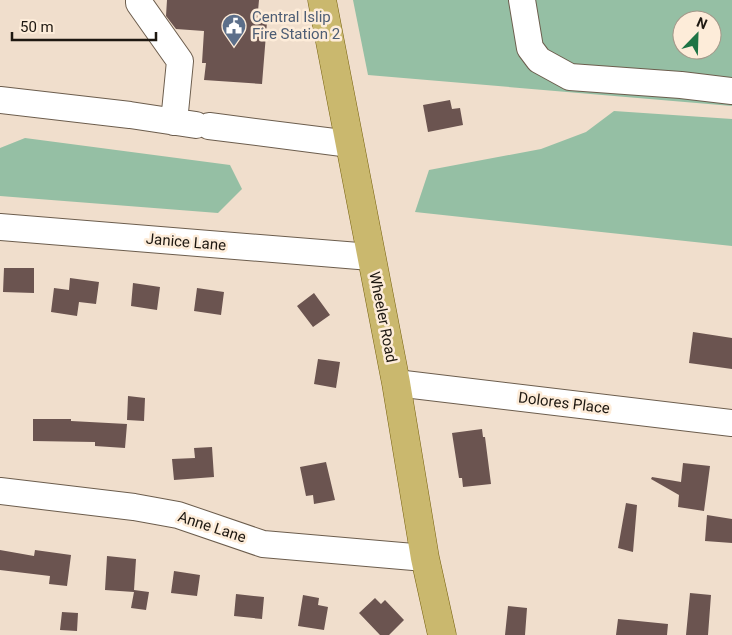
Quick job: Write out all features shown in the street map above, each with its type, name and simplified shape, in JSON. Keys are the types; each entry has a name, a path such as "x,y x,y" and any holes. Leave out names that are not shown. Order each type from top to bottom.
{"main road":[{"name":"Wheeler Road","path":"322,0 396,383 425,558 442,635"}],"street":[{"path":"139,0 139,3 158,32 180,61 193,124"},
{"path":"522,0 530,48 539,60 570,76 732,91"},
{"path":"0,100 350,144"},
{"name":"Janice Lane","path":"0,226 371,257"},
{"name":"Dolores Place","path":"396,383 732,423"},
{"name":"Anne Lane","path":"0,491 134,506 178,515 263,544 425,558"}],"green space":[{"path":"353,0 732,0 732,106 368,75"},
{"path":"614,111 732,119 732,246 415,212 429,170 541,149 586,132"},
{"path":"25,138 230,165 242,189 218,213 0,196 0,148"}],"building":[{"name":"Central Islip Fire Station 2","path":"167,0 259,0 257,22 267,22 262,84 204,80 206,63 202,63 204,31 176,29 166,16"},
{"path":"450,100 452,109 460,108 463,125 428,132 423,105"},
{"path":"4,268 34,268 34,293 3,292"},
{"path":"70,278 99,282 96,304 79,302 77,316 51,312 54,288 69,290"},
{"path":"133,283 160,287 157,310 131,306"},
{"path":"197,288 224,292 221,315 194,311"},
{"path":"314,293 330,315 313,327 297,306"},
{"path":"693,332 732,338 732,369 689,363"},
{"path":"318,359 340,362 336,388 314,384"},
{"path":"128,396 145,398 144,421 127,420"},
{"path":"33,419 71,419 71,421 127,424 125,448 95,446 95,442 33,441"},
{"path":"482,429 483,437 485,437 491,484 463,487 462,478 459,478 452,433"},
{"path":"212,447 214,477 174,480 172,459 195,458 194,448"},
{"path":"326,462 335,500 314,504 313,495 306,496 300,467"},
{"path":"683,463 710,466 704,511 678,507 679,495 651,479 652,477 681,482"},
{"path":"626,503 637,505 633,552 618,548"},
{"path":"707,515 732,519 732,543 705,541"},
{"path":"0,550 34,556 35,550 71,555 67,586 49,584 50,576 0,570"},
{"path":"107,556 136,559 134,590 149,592 146,610 131,608 134,592 105,590"},
{"path":"174,571 200,575 197,596 171,593"},
{"path":"690,593 711,595 708,635 686,635"},
{"path":"236,594 264,597 262,619 234,616"},
{"path":"303,595 319,598 318,605 328,607 324,630 298,626"},
{"path":"375,598 381,604 385,600 404,620 389,635 380,635 359,613"},
{"path":"508,606 527,608 525,635 505,635"},
{"path":"62,612 78,613 77,631 60,630"},
{"path":"618,619 668,624 667,635 616,635"}],"place":[{"name":"Central Islip Fire Station 2","path":"234,47"}]}
